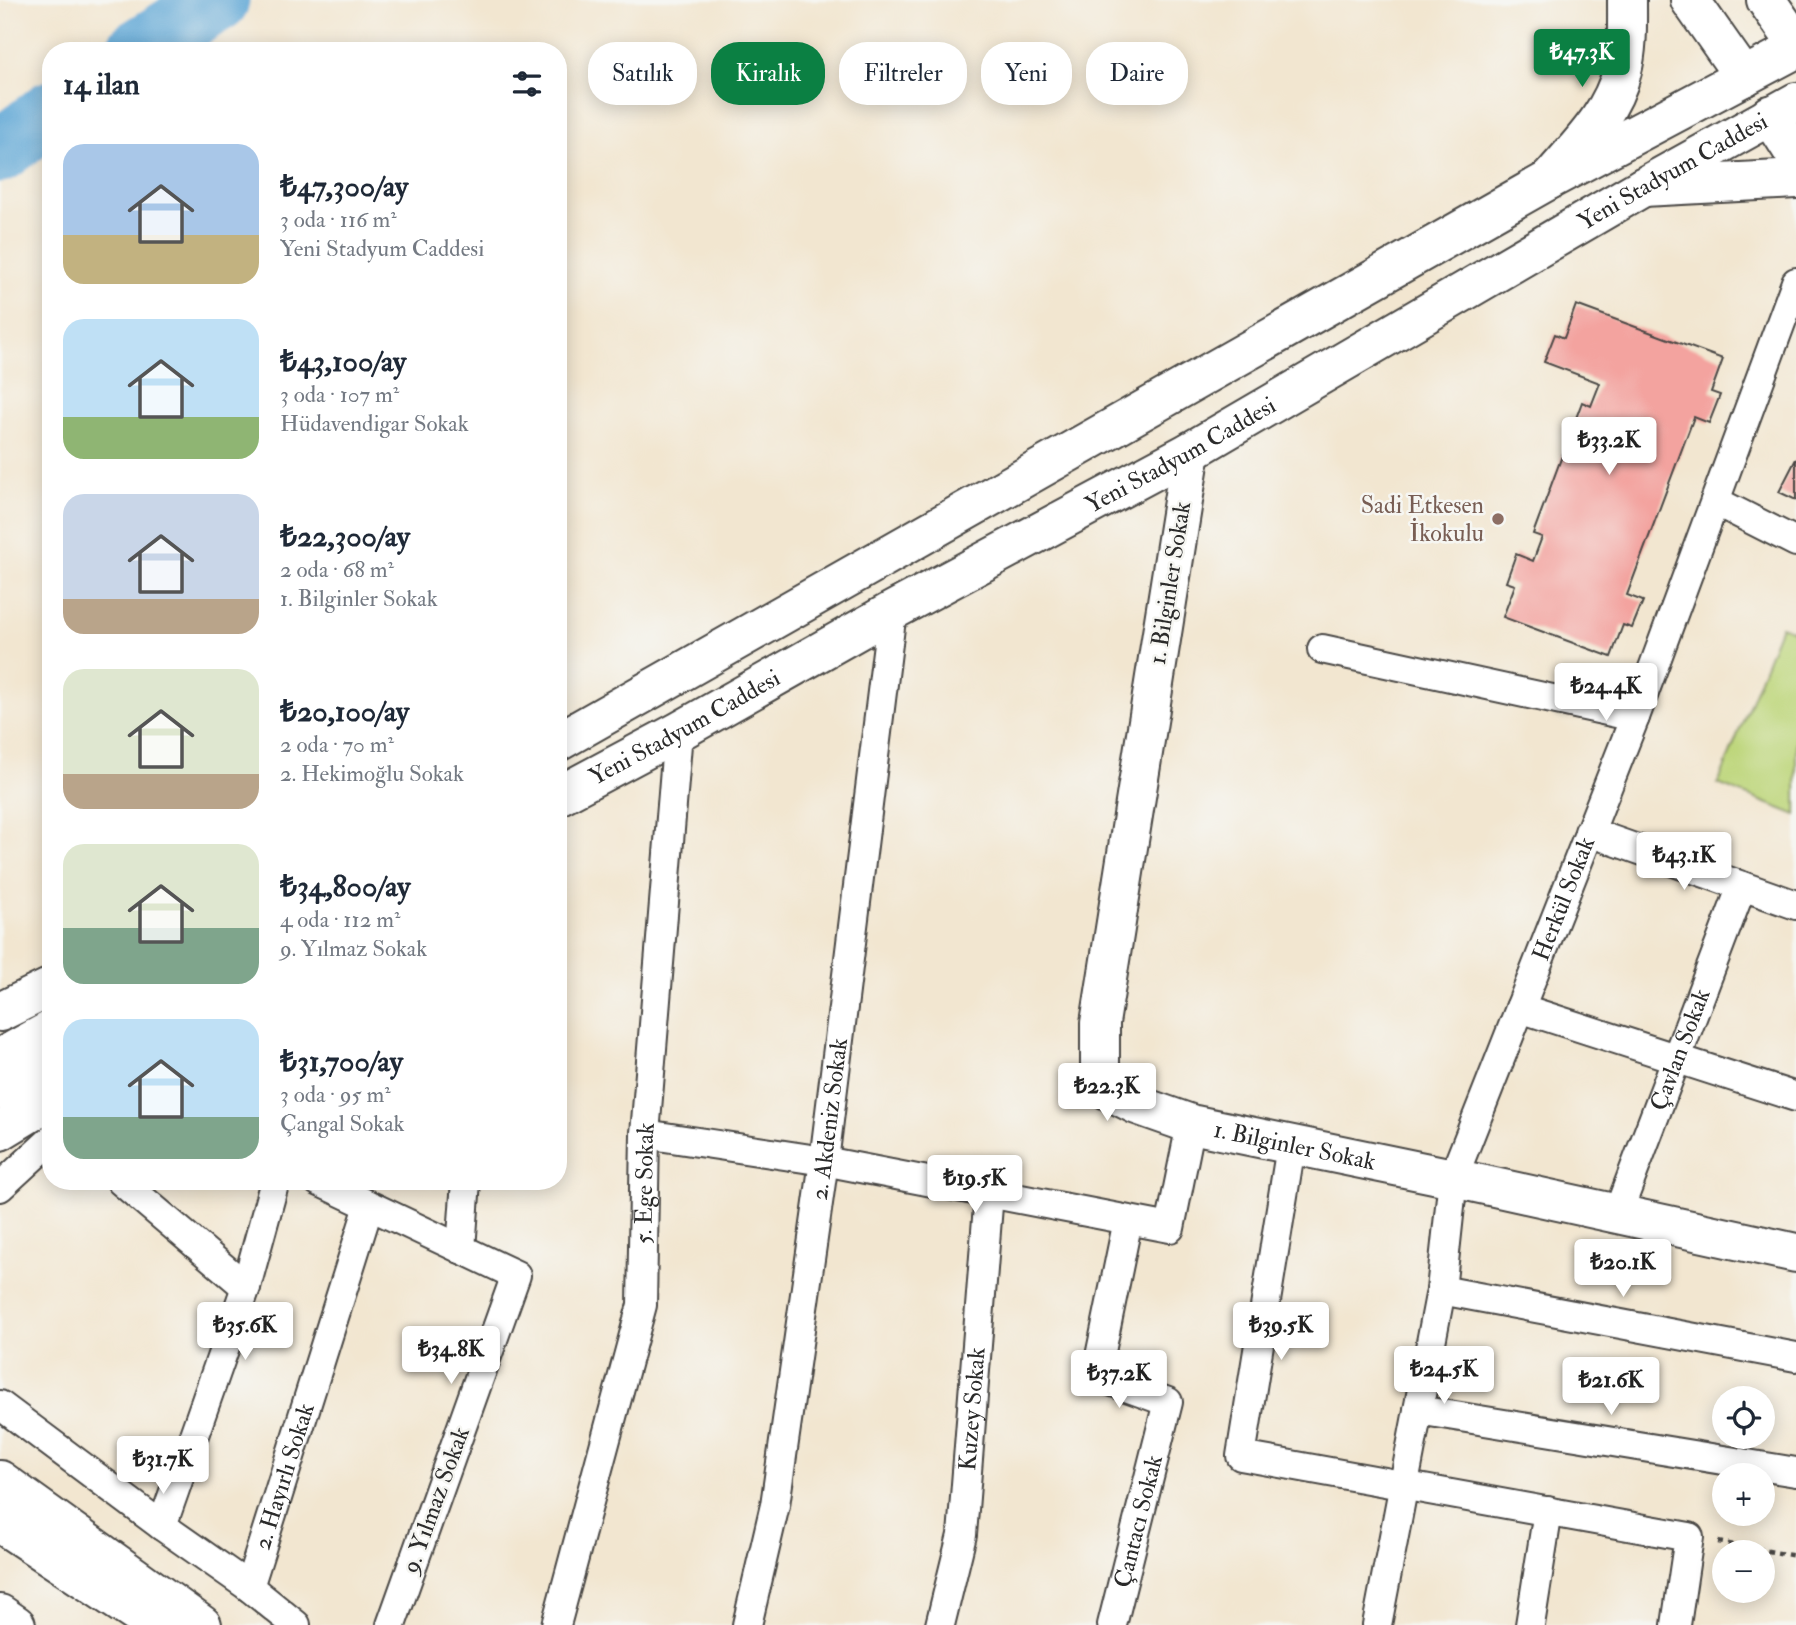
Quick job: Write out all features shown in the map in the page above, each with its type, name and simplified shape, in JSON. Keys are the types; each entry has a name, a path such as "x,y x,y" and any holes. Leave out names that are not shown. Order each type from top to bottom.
{"main road":[{"path":"1549,180 1600,119 1622,73 1628,36 1627,0"},
{"path":"1689,0 1744,77 1783,108 1796,156"},
{"path":"1766,0 1796,43"},
{"name":"Yeni Stadyum Caddesi","path":"567,738 1549,180 1796,50"},
{"name":"Yeni Stadyum Caddesi","path":"567,791 892,611 1191,451 1783,108"},
{"path":"1643,187 1796,178"},
{"name":"1. Bilginler Sokak","path":"1191,451 1100,1023 1100,1086 1137,1105 1191,1124 1796,1253"},
{"path":"0,1012 42,991"},
{"path":"0,1058 42,1035"},
{"path":"0,1090 42,1068"},
{"path":"0,1131 42,1105"},
{"path":"0,1480 202,1625"},
{"path":"0,1523 155,1625"},
{"path":"0,1614 16,1625"}],"street":[{"name":"Herkül Sokak","path":"1377,1625 1441,1290 1453,1178 1634,717 1796,282"},
{"path":"1715,501 1796,542"},
{"name":"2. Akdeniz Sokak","path":"747,1625 775,1505 824,1161 892,611"},
{"path":"1322,649 1634,717"},
{"name":"5. Ege Sokak","path":"556,1625 642,1306 645,1134 678,732"},
{"path":"1589,832 1796,905"},
{"name":"Çavlan Sokak","path":"1617,1215 1742,886"},
{"path":"1520,1008 1796,1097"},
{"path":"645,1134 824,1161 1170,1228 1191,1124"},
{"path":"1291,1146 1241,1456 1689,1537 1676,1625"},
{"path":"0,1187 42,1148"},
{"path":"132,1190 246,1287"},
{"path":"162,1526 246,1287 273,1190"},
{"name":"9. Yılmaz Sokak","path":"336,1190 516,1275 391,1625"},
{"path":"461,1249 465,1190"},
{"name":"Kuzey Sokak","path":"940,1625 962,1535 989,1193"},
{"name":"2. Hayırlı Sokak","path":"249,1587 369,1206"},
{"name":"Çantacı Sokak","path":"1112,1625 1168,1402 1096,1376 1128,1220"},
{"path":"1441,1290 1796,1357"},
{"path":"0,1405 249,1587 296,1625"},
{"path":"1418,1410 1796,1472"},
{"path":"1531,1625 1548,1511"}],"path":[{"path":"1689,1537 1796,1556"}],"green space":[{"path":"1781,626 1796,632 1796,815 1718,784"}],"building":[{"path":"1576,305 1723,359 1711,392 1720,395 1709,423 1694,417 1627,595 1643,601 1632,628 1623,625 1611,657 1503,617 1515,585 1506,582 1516,554 1533,561 1542,537 1533,534 1582,402 1591,406 1600,383 1544,362 1555,334 1564,338"},
{"path":"1796,459 1796,500 1779,492"}],"waterway":[{"path":"151,42 218,0"},
{"path":"0,151 42,119"}],"place":[{"name":"Sadi Etkesen İkokulu","path":"1498,519"}]}
